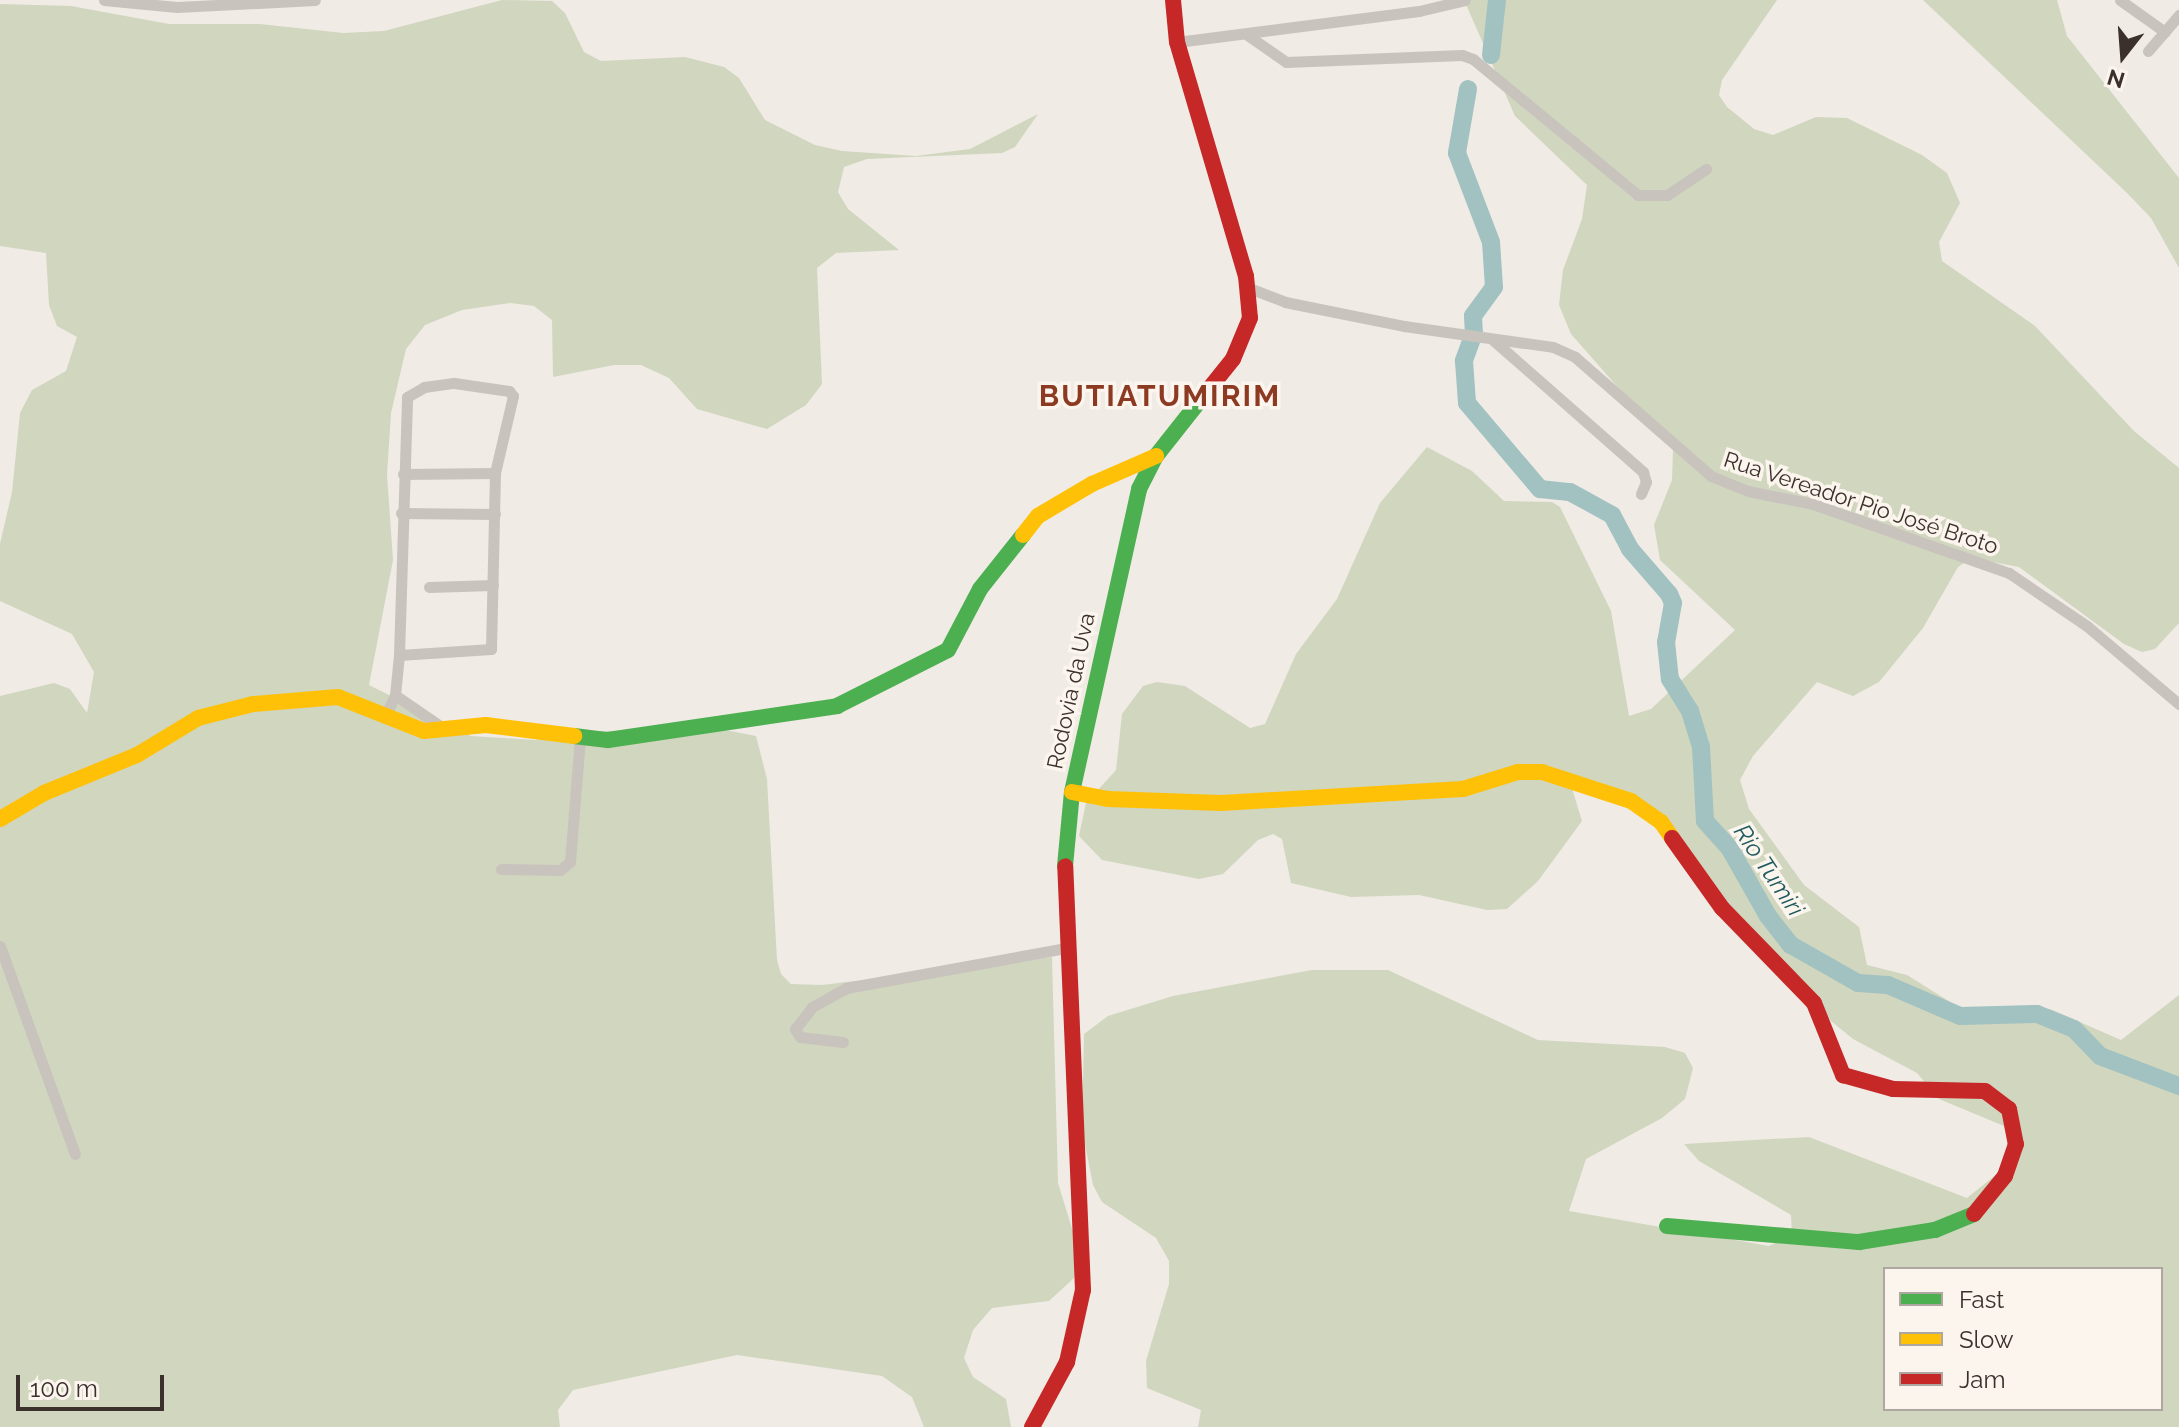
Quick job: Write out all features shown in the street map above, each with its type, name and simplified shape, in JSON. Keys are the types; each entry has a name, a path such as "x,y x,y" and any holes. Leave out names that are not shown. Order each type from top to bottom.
{"street":[{"path":"104,0 177,7 315,0"},
{"name":"Rodovia da Uva","path":"1032,1427 1067,1362 1083,1290 1064,867 1072,792 1133,511 1156,456 1242,343 1250,318 1249,288 1177,42 1173,0"},
{"path":"1177,42 1465,0"},
{"path":"2120,0 2165,32"},
{"path":"2148,51 2179,15"},
{"path":"1246,34 1286,62 1462,55 1473,59 1638,195 1667,195 1706,169"},
{"name":"Rua Vereador Pio José Broto","path":"1249,288 1285,302 1493,340 1553,347 1575,357 1711,476 1748,491 1813,504 2009,573 2087,626 2179,704"},
{"path":"1493,340 1643,472 1646,482 1641,494"},
{"path":"384,718 395,695 399,655 401,513 407,397 424,387 454,383 491,386 513,396 495,473 491,649 486,653 399,655"},
{"path":"0,819 44,793 137,755 198,718 253,704 338,697 384,718 424,731 486,725 580,738 636,739 821,710 892,682 948,650 980,589 1025,527 1092,484 1156,456"},
{"path":"403,474 495,473"},
{"path":"401,513 495,514"},
{"path":"429,587 493,585"},
{"path":"395,695 446,730"},
{"path":"501,869 560,870 570,862 580,738"},
{"path":"1072,792 1128,800 1250,802 1463,789 1518,772 1542,772 1631,801 1661,822 1722,908 1814,1003 1825,1020 1843,1075 1893,1089 1985,1091 2009,1109 2015,1151 1996,1192 1973,1216 1935,1230 1859,1242 1667,1226"},
{"path":"0,946 75,1154"},
{"path":"843,1042 800,1037 795,1029 812,1007 846,988 1066,948"}],"green space":[{"path":"502,0 552,1 565,13 584,52 601,61 685,57 724,67 739,78 765,120 815,145 842,151 916,156 970,149 1038,114 1015,147 1002,153 867,159 844,167 838,192 848,209 899,250 836,253 817,268 822,384 806,405 767,429 697,409 669,378 641,365 614,365 553,377 552,320 534,306 510,303 462,310 425,325 406,349 391,413 387,475 393,560 369,685 471,736 535,740 599,731 725,730 756,736 767,779 777,960 781,974 791,984 822,985 1052,957 1058,1183 1074,1235 1074,1278 1049,1301 992,1308 973,1330 964,1358 973,1377 1006,1399 1011,1427 924,1427 912,1397 882,1376 737,1355 573,1390 558,1410 560,1427 0,1427 0,696 54,683 70,689 87,713 94,672 72,634 0,601 0,544 12,492 20,413 32,390 66,371 77,337 57,326 49,305 46,253 0,246 0,4 71,6 169,24 260,24 343,33 384,31"},
{"path":"1464,0 1777,0 1722,80 1719,95 1727,107 1754,129 1773,135 1816,117 1847,118 1922,155 1947,173 1960,203 1939,242 1942,261 2035,326 2134,431 2179,468 2179,623 2155,649 2142,652 2124,644 2019,567 1972,558 1958,567 1923,628 1879,682 1853,696 1817,682 1753,756 1740,780 1749,809 1804,885 1859,927 1867,965 1907,975 1979,1020 2050,1009 2121,1040 2179,995 2179,1427 1198,1427 1201,1410 1147,1388 1146,1361 1169,1284 1169,1261 1156,1238 1102,1202 1093,1185 1082,1129 1084,1034 1108,1016 1173,996 1312,970 1388,970 1538,1040 1665,1047 1685,1053 1693,1068 1685,1099 1662,1118 1586,1159 1569,1211 1769,1246 1792,1235 1791,1215 1699,1161 1684,1144 1809,1137 1967,1198 2013,1161 2004,1126 1939,1099 1917,1073 1853,1039 1831,1021 1714,890 1667,818 1570,782 1582,821 1538,881 1507,909 1487,910 1419,895 1351,897 1291,883 1282,839 1273,834 1258,840 1223,874 1199,879 1102,860 1079,836 1086,803 1116,770 1122,714 1143,686 1157,682 1185,686 1250,728 1265,724 1296,654 1337,599 1380,503 1427,447 1472,471 1504,501 1552,502 1560,507 1611,611 1629,716 1651,709 1735,630 1660,560 1654,525 1672,480 1673,450 1571,334 1559,305 1563,270 1582,219 1587,185 1515,116"},
{"path":"1923,0 2057,0 2067,36 2179,178 2179,268 2151,218"}],"waterway":[{"name":"Rio Tumiri","path":"1491,55 1497,0"},
{"name":"Rio Tumiri","path":"1468,89 1457,153 1491,242 1494,287 1473,316 1474,333 1464,361 1467,403 1540,489 1570,492 1612,515 1630,549 1669,594 1673,603 1666,642 1670,679 1690,711 1701,747 1705,821 1730,849 1768,916 1791,945 1858,983 1888,985 1960,1016 2037,1014 2074,1029 2100,1056 2179,1086"}],"traffic: fast":[{"path":"1065,866 1072,792 1139,489 1156,456 1201,399"},
{"path":"574,736 608,740 837,706 948,650 980,589 1023,535"},
{"path":"1667,1226 1859,1242 1935,1230 1974,1214"}],"traffic: slow":[{"path":"1023,535 1038,516 1092,484 1156,456"},
{"path":"0,819 44,793 137,755 198,718 253,704 338,697 424,731 486,725 574,736"},
{"path":"1072,792 1108,799 1221,803 1463,789 1518,772 1542,772 1631,801 1661,822 1672,838"}],"traffic: jam":[{"path":"1173,0 1177,42 1246,276 1250,318 1233,359 1201,399"},
{"path":"1672,838 1722,908 1814,1003 1843,1075 1893,1089 1985,1091 2009,1109 2016,1144 2005,1176 1974,1214"},
{"path":"1032,1427 1067,1362 1083,1290 1065,866"}],"district":[{"name":"BUTIATUMIRIM","path":"1160,396"}]}
